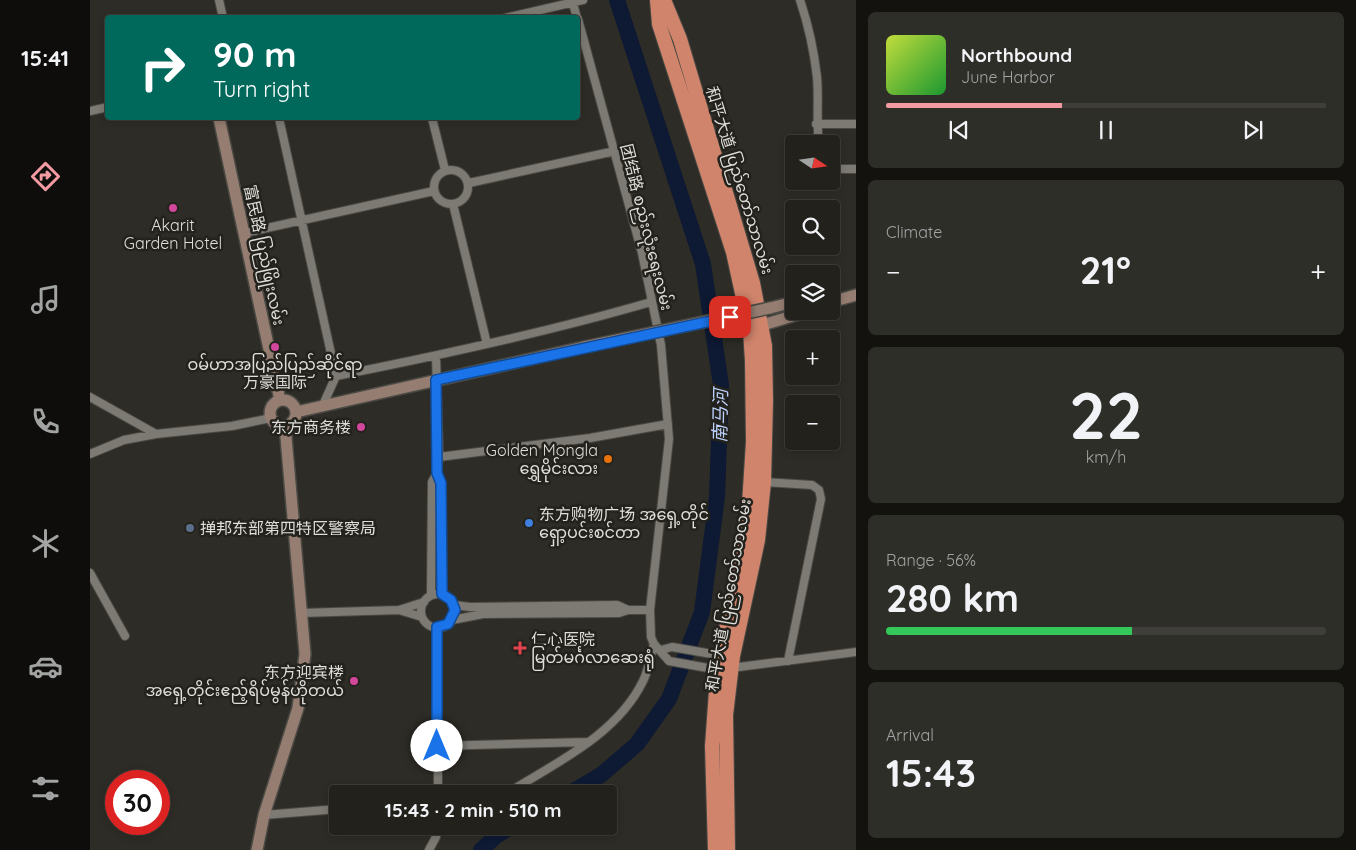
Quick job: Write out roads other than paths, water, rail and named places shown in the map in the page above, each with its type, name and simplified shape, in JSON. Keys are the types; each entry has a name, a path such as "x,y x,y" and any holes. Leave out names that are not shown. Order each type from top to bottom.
{"highway":[{"name":"和平大道 ပြည်တော်သာလမ်း","path":"657,0 659,24 756,327 753,442 747,536 717,663 712,746 714,850"},
{"name":"和平大道 ပြည်တော်သာလမ်း","path":"664,0 683,48 753,283 756,327 766,400 764,482 758,540 717,663 726,715 728,850"}],"street":[{"path":"219,0 222,15"},
{"path":"517,15 583,0"},
{"path":"800,0 806,20 817,77 816,124 818,135"},
{"name":"团结路 စည်းလုံးရေးလမ်း","path":"572,1 576,15"},
{"name":"团结路 စည်းလုံးရေးလမ်း","path":"580,28 642,253 661,345 668,424 666,479 650,610 650,629 654,644"},
{"path":"90,111 105,108"},
{"name":"富民路 ပြည်ဖြိုးလမ်း","path":"219,120 280,400"},
{"path":"279,120 336,376 322,406"},
{"path":"432,120 445,170"},
{"path":"816,124 856,124"},
{"path":"469,183 615,151"},
{"path":"840,168 856,168"},
{"path":"445,170 459,171 467,178 469,183 464,198 453,204 440,200 434,191 435,180 445,170"},
{"path":"244,233 434,191"},
{"path":"453,204 487,344"},
{"path":"840,300 856,296"},
{"path":"336,376 436,356 651,302"},
{"path":"296,412 584,347 785,304"},
{"path":"756,327 785,318"},
{"path":"436,356 437,473 441,483 442,594"},
{"path":"90,397 156,434"},
{"path":"280,400 291,402 296,412 292,422 286,426 277,424 271,418 272,407 280,400"},
{"path":"90,454 124,440 156,434 232,426 271,418"},
{"path":"438,457 590,438 668,424"},
{"path":"257,850 264,815 298,708 305,654 286,426"},
{"path":"432,595 432,482 437,473"},
{"path":"764,482 812,485 819,490 821,499 788,661"},
{"path":"90,572 125,636"},
{"path":"301,613 399,610 424,602 432,595 442,594 447,596 454,605 452,620"},
{"path":"422,617 424,602"},
{"path":"454,605 618,605 628,610"},
{"path":"399,610 422,617 428,624 437,627 448,624 452,620 483,614 618,613 628,610 650,610"},
{"path":"437,627 438,785"},
{"path":"520,785 588,742 610,725 630,705 644,679 654,644 669,660 717,663 788,661 856,652"},
{"path":"661,650 672,646 717,663"},
{"path":"437,746 588,742"},
{"path":"264,815 329,810"},
{"path":"429,850 435,835"}],"waterway":[{"name":"南马河","path":"584,785 601,775 637,744 669,699 702,612 717,497 721,385 703,264 617,0"},
{"name":"南马河","path":"481,850 498,835"}],"place":[{"name":"Akarit Garden Hotel","path":"173,208"},
{"name":"ဝမ်ဟာအပြည်ပြည်ဆိုင်ရာ 万豪国际","path":"275,347"},
{"name":"东方商务楼","path":"361,427"},
{"name":"Golden Mongla ရွှေမိုင်းလား","path":"608,459"},
{"name":"东方购物广场 အရှေ့တိုင် ရှော့ပင်းစင်တာ","path":"529,523"},
{"name":"掸邦东部第四特区警察局","path":"190,528"},
{"name":"仁心医院 မြတ်မင်္ဂလာဆေးရုံ","path":"520,648"},
{"name":"东方迎宾楼 အရှေ့တိုင်းဧည့်ရိပ်မွန်ဟိုတယ်","path":"354,681"}]}
